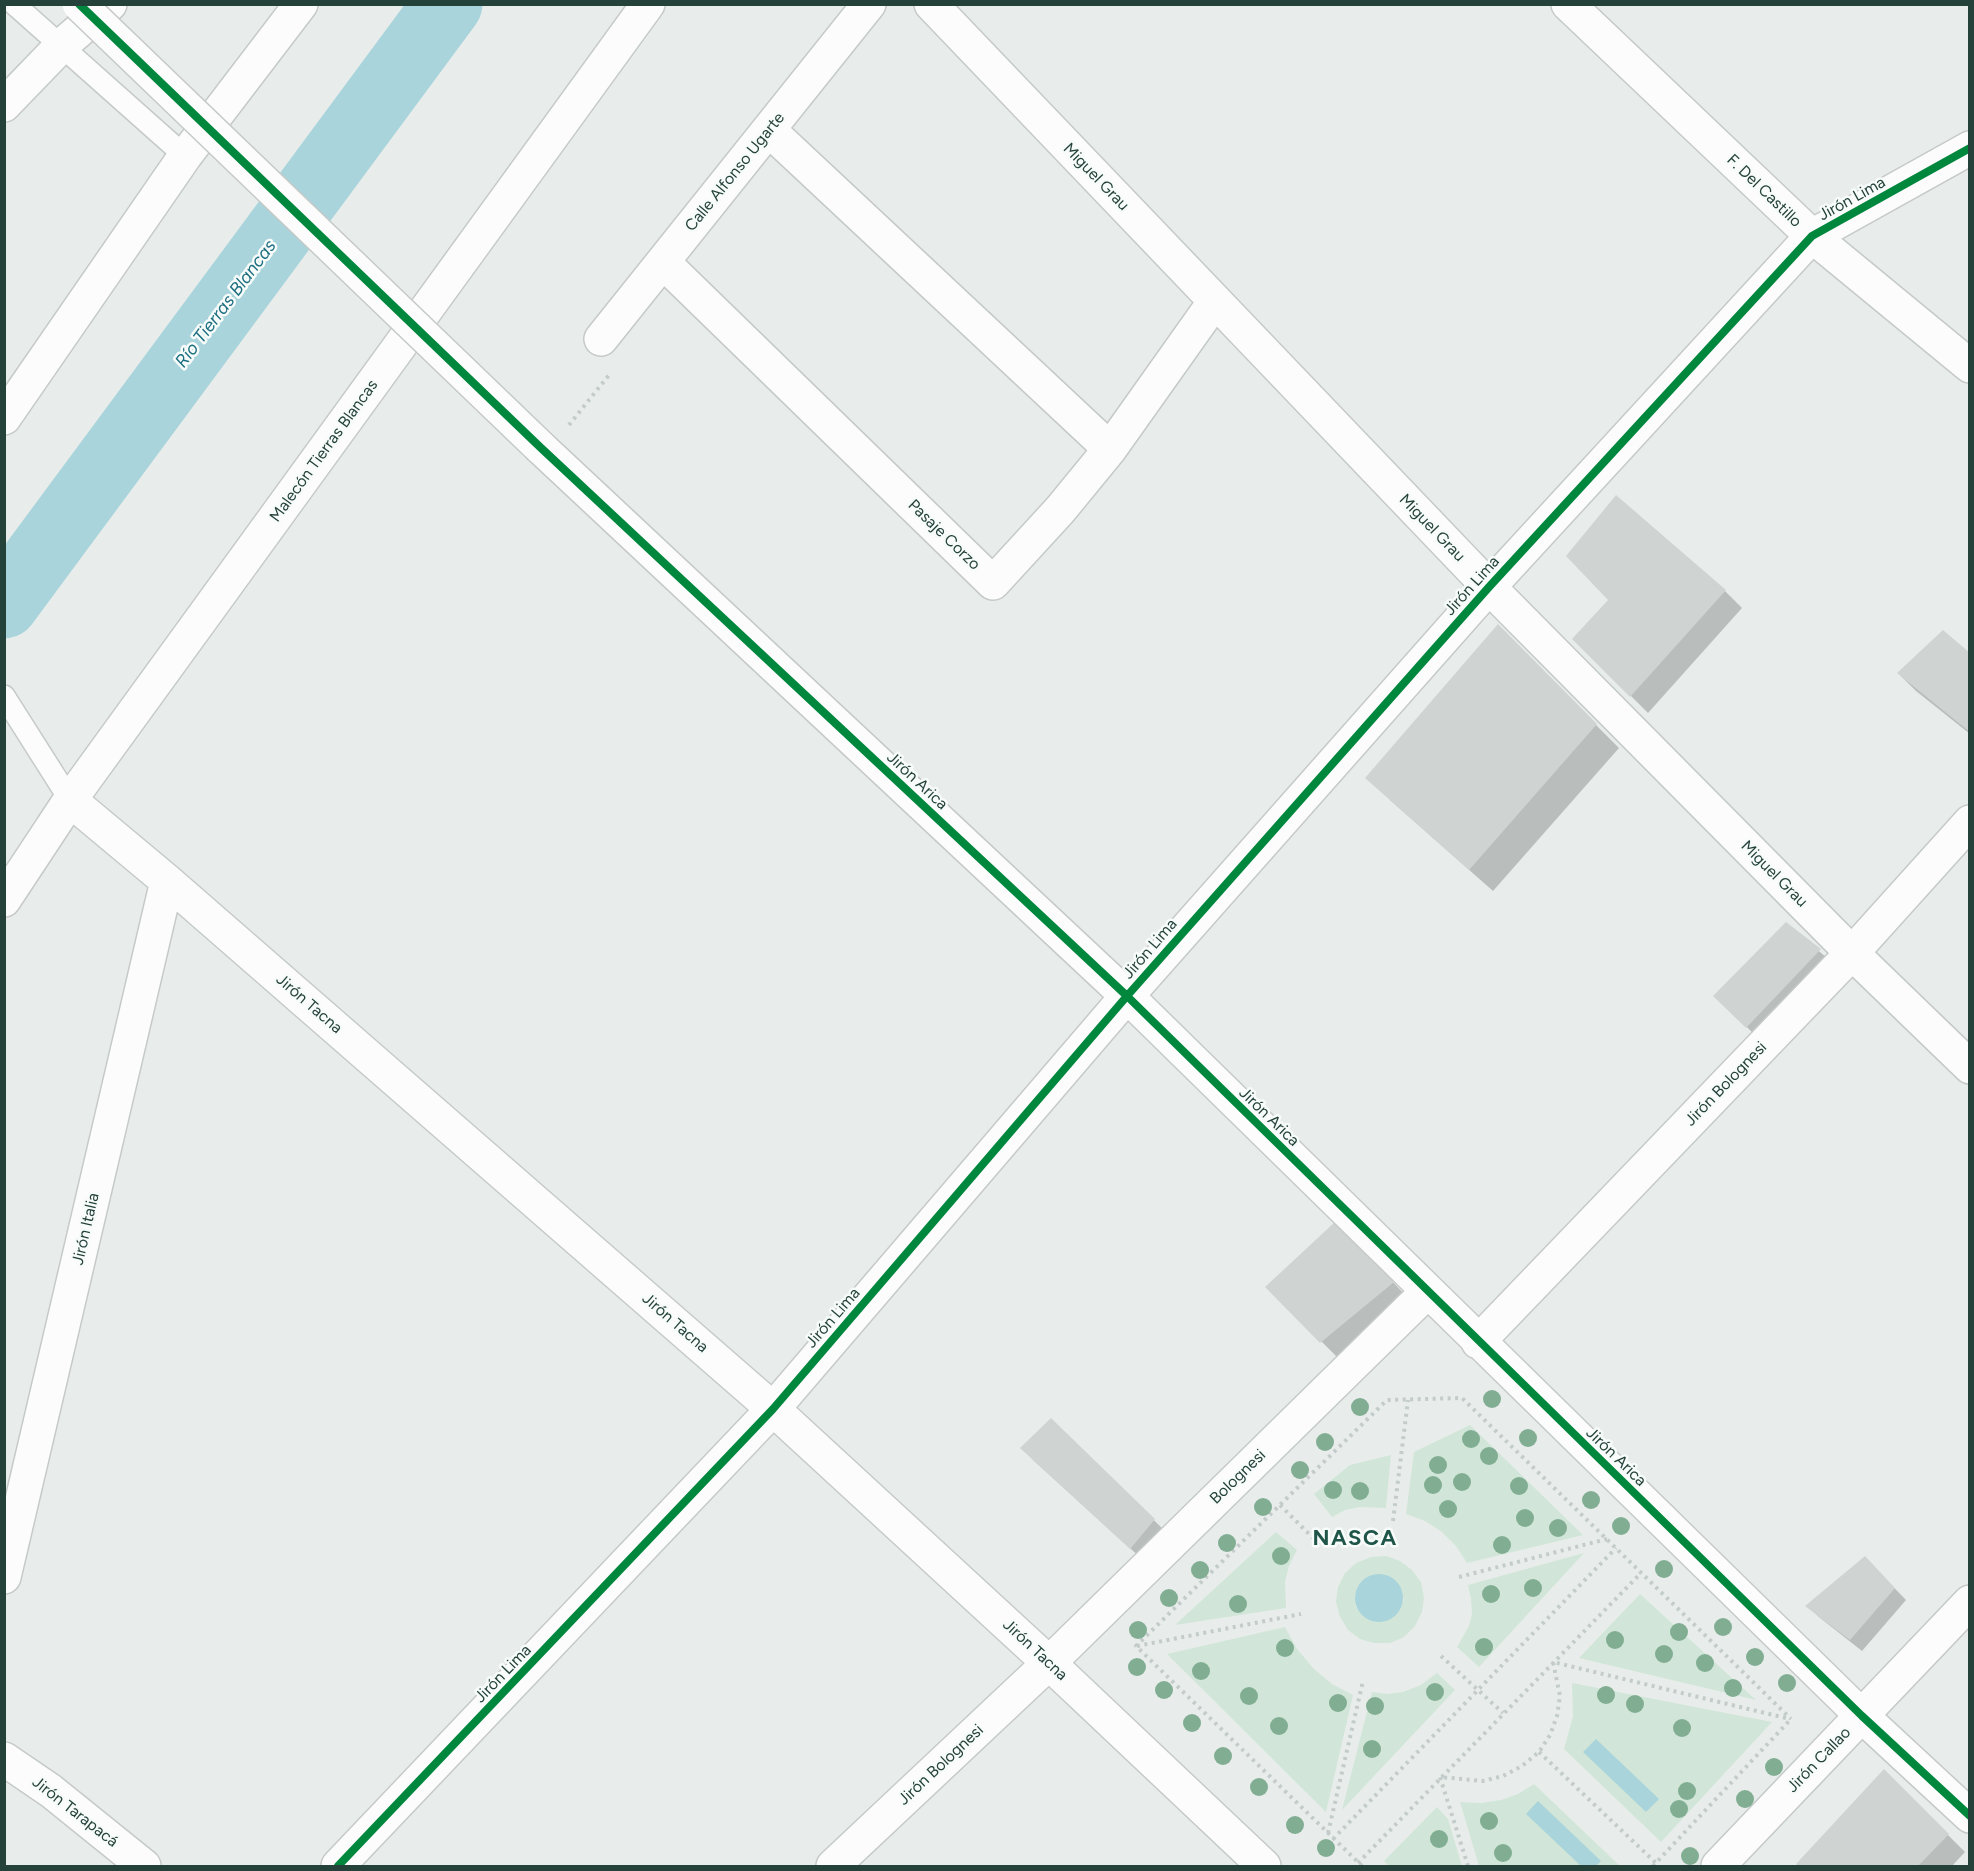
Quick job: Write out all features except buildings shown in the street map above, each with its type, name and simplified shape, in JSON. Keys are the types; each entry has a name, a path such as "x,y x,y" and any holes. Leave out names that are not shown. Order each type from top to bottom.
{"street":[{"name":"Jirón Arica","path":"79,4 543,450 1127,996 1862,1716 1970,1816"},
{"path":"9,100 61,46 110,4"},
{"path":"4,418 185,156 302,4"},
{"name":"Malecón Tierras Blancas","path":"4,900 70,800 648,4"},
{"name":"Calle Alfonso Ugarte","path":"607,354 663,262 869,4"},
{"name":"Miguel Grau","path":"931,4 1489,587 1852,953 1970,1066"},
{"name":"F. Del Castillo","path":"1568,4 1812,236 1970,366"},
{"path":"769,130 1110,449"},
{"name":"Jirón Lima","path":"338,1866 773,1409 1127,996 1489,587 1812,236 1970,148"},
{"name":"Pasaje Corzo","path":"663,262 993,583 1060,510 1110,449 1215,301"},
{"name":"Jirón Tacna","path":"70,800 167,881 773,1409 1049,1663 1264,1866"},
{"name":"Jirón Bolognesi","path":"1478,1342 1852,953 1970,822"},
{"name":"Jirón Italia","path":"4,1577 167,881"},
{"name":"Bolognesi","path":"1049,1663 1428,1291"},
{"name":"Jirón Callao","path":"1719,1866 1970,1602"},
{"name":"Jirón Bolognesi","path":"833,1866 1049,1663"},
{"name":"Jirón Tarapacá","path":"4,1759 51,1791 144,1866"}],"lane":[{"path":"14,4 185,156"},
{"path":"4,696 70,800"}],"path":[{"path":"543,450 607,354"},
{"path":"1136,1646 1387,1400 1462,1398 1791,1719"},
{"path":"1393,1521 1407,1400"},
{"path":"1280,1505 1321,1546"},
{"path":"1459,1577 1607,1539"},
{"path":"1334,1839 1616,1548"},
{"path":"1136,1646 1360,1864 1440,1778 1641,1573"},
{"path":"1136,1646 1301,1614"},
{"path":"1441,1656 1503,1713"},
{"path":"1553,1662 1791,1719"},
{"path":"1440,1778 1482,1781 1503,1776 1522,1766 1539,1752 1550,1735 1557,1716 1560,1696 1553,1662"},
{"path":"1328,1833 1363,1681"},
{"path":"1539,1752 1654,1865 1791,1719"},
{"path":"1440,1778 1468,1866"}],"green space":[{"path":"1470,1425 1583,1535 1467,1563 1456,1546 1442,1532 1425,1521 1406,1514 1414,1452"},
{"path":"1391,1455 1386,1508 1360,1507 1345,1510 1332,1517 1314,1494 1350,1465"},
{"path":"1276,1532 1297,1550 1289,1566 1285,1582 1286,1608 1175,1625"},
{"path":"1584,1553 1479,1667 1457,1647 1469,1626 1472,1614 1468,1585"},
{"path":"1386,1556 1400,1561 1412,1570 1421,1582 1424,1598 1422,1612 1415,1626 1404,1637 1390,1643 1374,1643 1360,1639 1348,1630 1340,1617 1336,1602 1338,1587 1345,1573 1356,1563 1371,1557","holes":["1358,1585 1404,1599 1400,1610 1392,1618 1363,1615 1356,1607 1355,1595"]},
{"path":"1640,1594 1756,1700 1579,1658"},
{"path":"1285,1627 1297,1649 1314,1669 1332,1684 1353,1695 1326,1812 1167,1654"},
{"path":"1437,1673 1455,1690 1342,1810 1372,1692 1387,1694 1403,1692 1421,1685"},
{"path":"1572,1683 1772,1722 1661,1842 1564,1749 1573,1716"},
{"path":"1534,1784 1620,1866 1479,1866 1460,1802 1481,1803 1501,1800 1518,1794"},
{"path":"1437,1807 1448,1819 1462,1866 1389,1866 1384,1861"}],"water":[{"path":"1379,1574 1396,1581 1403,1598 1396,1615 1379,1622 1362,1615 1355,1598 1362,1581"},
{"path":"1596,1739 1659,1799 1646,1812 1583,1752"},
{"path":"1538,1801 1601,1861 1596,1866 1581,1866 1526,1814"}],"waterway":[{"name":"Río Tierras Blancas","path":"4,604 448,4"}],"cycle path":[{"path":"79,4 540,447 1127,996 1862,1716 1970,1816"},
{"path":"338,1866 773,1409 1127,996 1489,587 1812,236 1970,148"}],"district":[{"name":"NASCA","path":"1355,1539"}]}
